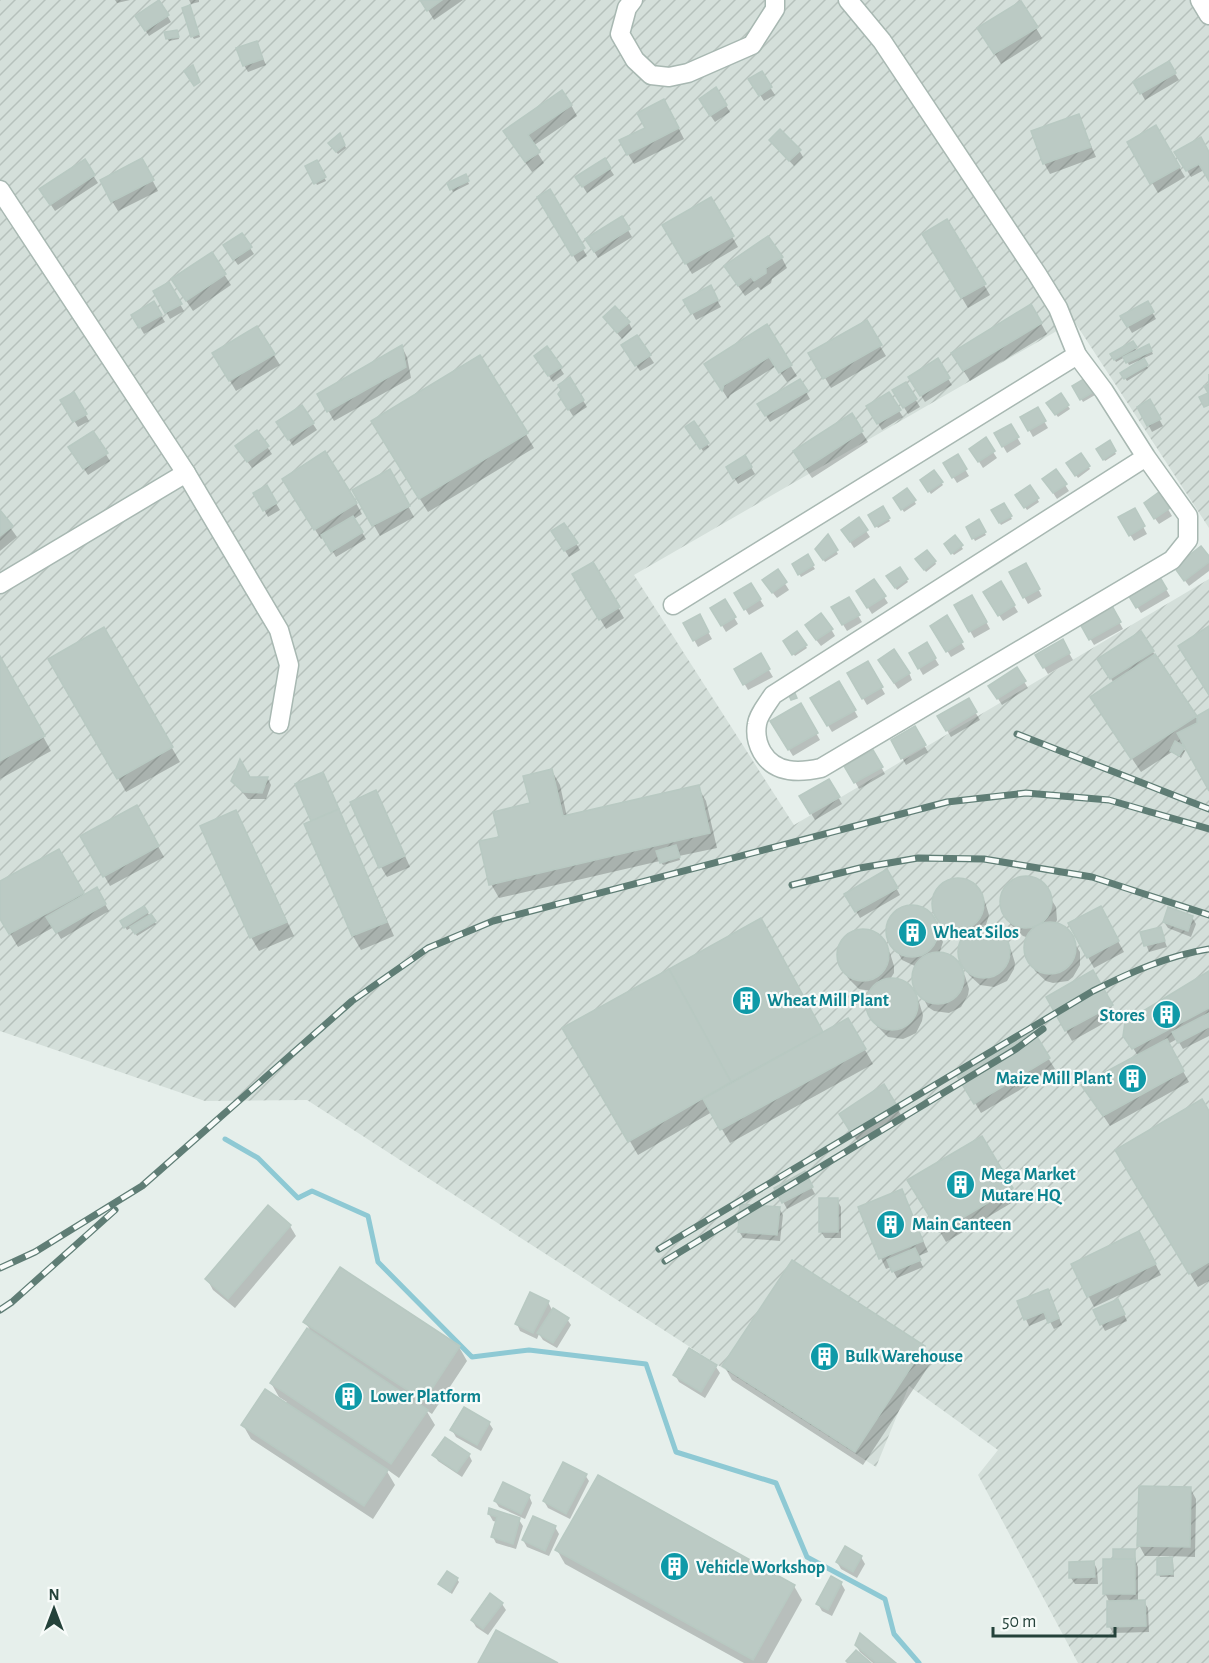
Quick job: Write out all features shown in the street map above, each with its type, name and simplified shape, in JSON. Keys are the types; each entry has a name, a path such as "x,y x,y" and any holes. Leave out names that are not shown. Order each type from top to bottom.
{"street":[{"path":"633,0 627,8 620,34 642,68 651,75 669,76 688,73 752,45 775,9 775,0"},
{"path":"848,0 882,41 1037,274 1058,308 1077,355 1188,516 1188,540 1172,560 821,768 803,772 785,771 768,761 757,741 757,722 773,695 1146,457"},
{"path":"1200,0 1209,15"},
{"path":"0,190 186,473 279,630 289,665 279,724"},
{"path":"673,605 1077,355"},
{"path":"0,584 186,473"}],"shaded area":[{"path":"0,0 1209,0 1209,528 1074,321 634,575 794,825 1209,579 1209,1663 1078,1663 978,1475 998,1450 909,1386 876,1467 307,1100 205,1101 0,1031"}],"building":[{"path":"159,0 169,15 145,31 135,16"},
{"path":"420,0 442,0 427,11"},
{"path":"1021,1 1038,27 994,54 977,28"},
{"path":"190,5 199,34 191,37 182,8"},
{"path":"177,30 179,37 166,39 164,32"},
{"path":"257,41 263,59 243,66 236,48"},
{"path":"1169,61 1176,73 1140,94 1133,82"},
{"path":"193,65 200,82 194,86 184,71"},
{"path":"762,71 772,87 759,96 748,79"},
{"path":"716,87 727,105 710,116 699,99"},
{"path":"562,90 572,105 528,135 540,152 525,162 503,131"},
{"path":"664,99 679,128 627,155 619,140 645,128 637,113"},
{"path":"1079,114 1091,147 1043,164 1031,131"},
{"path":"1156,125 1180,167 1150,184 1127,142"},
{"path":"780,129 801,150 789,161 769,140"},
{"path":"340,133 345,145 336,152 328,143"},
{"path":"1201,137 1209,152 1209,181 1199,164 1186,171 1174,152"},
{"path":"142,158 154,180 111,202 100,180"},
{"path":"605,158 611,168 582,187 575,177"},
{"path":"85,159 95,175 50,205 39,189"},
{"path":"317,160 326,177 314,184 305,166"},
{"path":"466,174 469,181 450,190 447,183"},
{"path":"550,189 585,248 572,256 537,197"},
{"path":"711,197 734,236 685,264 662,225"},
{"path":"622,216 630,229 594,252 585,239"},
{"path":"947,219 986,284 961,298 922,234"},
{"path":"242,233 252,247 233,260 223,245"},
{"path":"768,236 783,257 766,268 766,273 754,281 751,277 738,286 724,266"},
{"path":"212,252 226,274 186,301 171,279"},
{"path":"169,282 182,304 165,313 153,291"},
{"path":"711,285 718,300 691,314 683,300"},
{"path":"154,301 162,315 139,328 131,315"},
{"path":"1148,301 1154,312 1127,327 1120,316"},
{"path":"1031,304 1042,323 963,371 951,353"},
{"path":"615,306 630,322 617,333 603,317"},
{"path":"867,320 882,345 823,379 808,353"},
{"path":"767,324 792,365 779,373 769,357 724,385 722,391 704,364"},
{"path":"257,326 275,354 229,381 212,353"},
{"path":"637,335 651,355 635,366 621,345"},
{"path":"1133,341 1137,347 1114,360 1110,354"},
{"path":"1149,344 1152,351 1126,363 1123,357"},
{"path":"402,345 406,367 327,412 317,394"},
{"path":"547,346 562,367 548,376 534,356"},
{"path":"480,355 528,433 419,499 371,421"},
{"path":"938,358 950,378 920,396 908,377"},
{"path":"1144,358 1148,365 1124,379 1120,373"},
{"path":"570,377 584,400 568,410 558,394 561,390 558,385"},
{"path":"1087,377 1095,391 1080,400 1072,386"},
{"path":"800,379 808,391 765,416 757,404"},
{"path":"906,382 917,399 903,408 892,390"},
{"path":"1209,384 1209,405 1204,407 1199,397 1208,393 1204,386"},
{"path":"74,392 87,414 73,422 60,400"},
{"path":"889,392 901,410 877,424 866,406"},
{"path":"1061,393 1069,405 1055,415 1046,403"},
{"path":"1150,399 1161,419 1147,426 1137,407"},
{"path":"302,405 314,423 288,440 276,422"},
{"path":"1038,407 1046,421 1028,431 1020,417"},
{"path":"852,413 863,431 805,469 793,451"},
{"path":"694,421 709,443 700,449 685,427"},
{"path":"1011,424 1019,437 1002,447 994,433"},
{"path":"257,430 269,446 247,462 235,446"},
{"path":"93,431 108,453 83,469 68,447"},
{"path":"986,437 995,451 978,462 969,449"},
{"path":"1110,440 1116,451 1103,460 1096,449"},
{"path":"325,451 357,503 314,530 282,479"},
{"path":"1081,453 1090,466 1075,476 1066,463"},
{"path":"958,454 967,469 952,478 943,463"},
{"path":"745,455 752,467 733,479 726,467"},
{"path":"390,469 410,506 372,526 352,490"},
{"path":"1056,469 1067,484 1053,493 1042,479"},
{"path":"934,470 943,482 928,492 920,480"},
{"path":"267,485 277,503 263,511 253,493"},
{"path":"1030,485 1039,498 1024,508 1015,495"},
{"path":"907,488 916,500 901,510 893,498"},
{"path":"1159,492 1170,508 1154,519 1144,503"},
{"path":"1004,503 1012,516 999,523 991,510"},
{"path":"883,506 890,518 875,527 868,515"},
{"path":"1135,508 1145,526 1129,536 1118,517"},
{"path":"0,510 13,526 0,536"},
{"path":"353,516 363,532 331,552 321,535"},
{"path":"859,517 868,530 850,542 841,530"},
{"path":"979,519 986,532 972,539 966,527"},
{"path":"564,523 578,543 564,551 551,531"},
{"path":"828,534 838,550 823,560 815,549"},
{"path":"955,535 963,545 951,554 944,544"},
{"path":"1201,546 1209,556 1209,562 1184,581 1174,567"},
{"path":"927,550 936,561 924,570 915,559"},
{"path":"808,554 814,565 798,575 792,564"},
{"path":"593,562 620,607 599,620 572,574"},
{"path":"1026,563 1040,589 1023,598 1009,572"},
{"path":"900,567 908,579 895,588 886,576"},
{"path":"778,569 787,582 772,593 762,580"},
{"path":"1158,574 1167,589 1136,608 1127,593"},
{"path":"874,579 886,596 867,608 856,591"},
{"path":"1001,581 1015,605 998,616 983,592"},
{"path":"751,583 761,599 744,610 734,593"},
{"path":"972,595 987,622 969,632 954,605"},
{"path":"849,597 860,615 842,625 831,607"},
{"path":"725,599 736,617 721,626 710,608"},
{"path":"1111,604 1121,622 1089,640 1079,622"},
{"path":"821,613 833,629 816,640 805,625"},
{"path":"700,614 709,632 693,641 683,623"},
{"path":"947,615 963,642 946,652 930,626"},
{"path":"1209,626 1209,695 1178,646"},
{"path":"104,627 173,747 117,779 48,659"},
{"path":"797,631 807,645 792,655 783,641"},
{"path":"1141,631 1154,651 1110,679 1097,659"},
{"path":"1063,639 1070,653 1043,668 1035,655"},
{"path":"927,642 936,658 918,669 909,653"},
{"path":"894,649 910,673 894,683 878,660"},
{"path":"761,653 770,669 743,685 734,669"},
{"path":"1155,654 1197,716 1131,759 1090,697"},
{"path":"0,656 45,736 0,761"},
{"path":"868,661 883,687 862,699 847,673"},
{"path":"1017,667 1026,681 997,699 988,686"},
{"path":"839,681 856,710 827,726 810,698"},
{"path":"791,684 797,698 791,700 788,693"},
{"path":"969,698 977,712 946,731 937,716"},
{"path":"801,703 818,733 788,750 770,721"},
{"path":"1209,709 1209,791 1177,733 1197,723 1197,716"},
{"path":"915,726 926,745 901,759 891,740"},
{"path":"1175,741 1185,747 1179,756 1170,751"},
{"path":"873,750 883,767 854,783 844,766"},
{"path":"240,759 250,777 268,777 262,793 243,792 231,781"},
{"path":"552,769 563,816 699,785 710,833 489,885 479,841 499,837 493,812 530,803 523,776"},
{"path":"323,772 339,809 311,821 295,784"},
{"path":"829,779 840,797 810,814 799,796"},
{"path":"376,790 405,856 379,868 350,802"},
{"path":"137,805 159,846 103,877 80,836"},
{"path":"339,809 387,922 352,936 304,824"},
{"path":"236,810 287,922 250,938 200,826"},
{"path":"676,845 680,857 660,863 656,851"},
{"path":"59,849 84,893 9,934 0,919 0,881"},
{"path":"887,869 898,888 855,912 844,894"},
{"path":"1026,876 1036,878 1044,884 1050,892 1052,902 1050,912 1044,920 1036,926 1026,928 1016,926 1008,920 1002,912 1000,902 1002,892 1008,884 1016,878"},
{"path":"958,878 968,880 976,886 982,894 984,904 982,914 976,922 968,928 958,930 948,928 940,922 934,914 932,904 934,894 940,886 948,880"},
{"path":"97,887 106,904 56,933 46,917"},
{"name":"Wheat Silos","path":"912,905 922,907 930,913 936,921 938,931 936,941 930,949 922,955 912,957 902,955 894,949 888,941 886,931 888,921 894,913 902,907"},
{"path":"144,906 148,912 124,928 120,921"},
{"path":"1101,906 1119,941 1087,958 1068,923"},
{"path":"1168,907 1193,916 1188,931 1163,922"},
{"path":"151,914 156,921 135,934 130,927"},
{"name":"Wheat Mill Plant","path":"761,918 823,1032 731,1082 669,969"},
{"path":"1050,922 1060,924 1068,930 1074,938 1076,948 1074,958 1068,966 1060,972 1050,974 1040,972 1032,966 1026,958 1024,948 1026,938 1032,930 1040,924"},
{"path":"984,926 994,928 1002,934 1008,942 1010,952 1008,962 1002,970 994,976 984,978 974,976 966,970 960,962 958,952 960,942 966,934 974,928"},
{"path":"1161,927 1165,941 1144,946 1140,932"},
{"path":"863,929 873,931 881,937 887,945 889,955 887,965 881,973 873,979 863,981 853,979 845,973 839,965 837,955 839,945 845,937 853,931"},
{"path":"938,952 948,954 956,960 962,968 964,978 962,988 956,996 948,1002 938,1004 928,1002 920,996 914,988 912,978 914,968 920,960 928,954"},
{"path":"669,969 731,1082 628,1142 562,1028"},
{"path":"1093,970 1113,1005 1065,1031 1046,997"},
{"name":"Stores","path":"1209,971 1209,1008 1132,1049 1123,1036 1125,1022"},
{"path":"892,978 902,980 910,986 916,994 918,1004 916,1014 910,1022 902,1028 892,1030 882,1028 874,1022 868,1014 866,1004 868,994 874,986 882,980"},
{"path":"1209,1013 1209,1027 1178,1043 1172,1032"},
{"path":"848,1018 866,1049 720,1130 703,1099"},
{"path":"1033,1030 1050,1058 974,1104 957,1076"},
{"name":"Maize Mill Plant","path":"1167,1039 1184,1071 1103,1116 1081,1085"},
{"path":"884,1084 896,1104 851,1133 839,1114"},
{"path":"1202,1099 1209,1111 1209,1262 1189,1274 1115,1150"},
{"name":"Mega Market Mutare HQ","path":"982,1136 1013,1188 939,1232 907,1180"},
{"path":"805,1171 813,1187 782,1203 774,1188"},
{"name":"Main Canteen","path":"902,1189 923,1241 879,1259 858,1207"},
{"path":"819,1198 838,1198 838,1232 819,1232"},
{"path":"740,1204 780,1207 777,1235 738,1232"},
{"path":"268,1205 291,1225 228,1299 205,1279"},
{"path":"1139,1231 1156,1264 1087,1297 1071,1264"},
{"path":"915,1248 921,1260 892,1272 887,1260"},
{"name":"Bulk Warehouse","path":"792,1260 925,1346 855,1452 722,1366"},
{"path":"340,1267 460,1346 424,1401 303,1322"},
{"path":"1048,1289 1059,1318 1048,1323 1044,1312 1024,1320 1017,1301"},
{"path":"530,1292 549,1301 533,1333 515,1324"},
{"path":"1118,1299 1125,1314 1100,1325 1093,1310"},
{"path":"553,1308 569,1318 553,1343 537,1333"},
{"name":"Lower Platform","path":"307,1328 428,1410 391,1464 270,1383"},
{"path":"689,1348 717,1365 701,1392 673,1375"},
{"path":"265,1389 388,1470 364,1506 241,1425"},
{"path":"464,1407 490,1422 477,1445 450,1430"},
{"path":"445,1437 470,1454 457,1472 432,1455"},
{"path":"563,1462 587,1474 566,1514 543,1501"},
{"name":"Vehicle Workshop","path":"598,1475 795,1585 753,1660 555,1550"},
{"path":"503,1482 530,1495 521,1514 494,1501"},
{"path":"1139,1486 1191,1487 1190,1547 1137,1546"},
{"path":"489,1508 520,1518 513,1544 491,1537 497,1517 488,1514"},
{"path":"533,1516 556,1526 545,1551 522,1540"},
{"path":"845,1546 862,1556 853,1572 836,1562"},
{"path":"1113,1549 1135,1549 1135,1559 1113,1559"},
{"path":"1172,1557 1173,1574 1157,1575 1157,1558"},
{"path":"1103,1559 1135,1559 1135,1594 1103,1594"},
{"path":"1094,1561 1095,1577 1069,1578 1069,1562"},
{"path":"447,1571 458,1578 450,1592 438,1584"},
{"path":"831,1576 842,1582 828,1610 816,1604"},
{"path":"490,1593 503,1603 483,1629 471,1620"},
{"path":"1145,1600 1146,1626 1107,1627 1107,1601"},
{"path":"496,1630 558,1663 478,1663"},
{"path":"860,1633 896,1663 876,1663 855,1645"},
{"path":"856,1650 871,1663 848,1663 846,1661"}],"waterway":[{"path":"225,1139 258,1158 298,1198 312,1191 368,1216 378,1262 472,1357 529,1350 646,1364 676,1452 776,1483 807,1557 885,1599 894,1634 919,1663"}],"railway":[{"path":"1017,734 1209,809"},
{"path":"0,1268 35,1252 142,1186 352,1001 428,948 493,921 947,802 1026,793 1109,800 1209,829"},
{"path":"792,885 860,868 918,858 984,859 1092,877 1209,915"},
{"path":"659,1249 1093,991 1150,966 1178,956 1209,949"},
{"path":"665,1261 1016,1049 1043,1029"},
{"path":"0,1310 12,1302 115,1210"}],"place":[{"name":"Wheat Silos","path":"912,932"},
{"name":"Wheat Mill Plant","path":"746,1000"},
{"name":"Stores","path":"1166,1015"},
{"name":"Maize Mill Plant","path":"1133,1078"},
{"name":"Mega Market Mutare HQ","path":"960,1184"},
{"name":"Main Canteen","path":"891,1224"},
{"name":"Bulk Warehouse","path":"824,1356"},
{"name":"Lower Platform","path":"349,1396"},
{"name":"Vehicle Workshop","path":"675,1567"}]}
